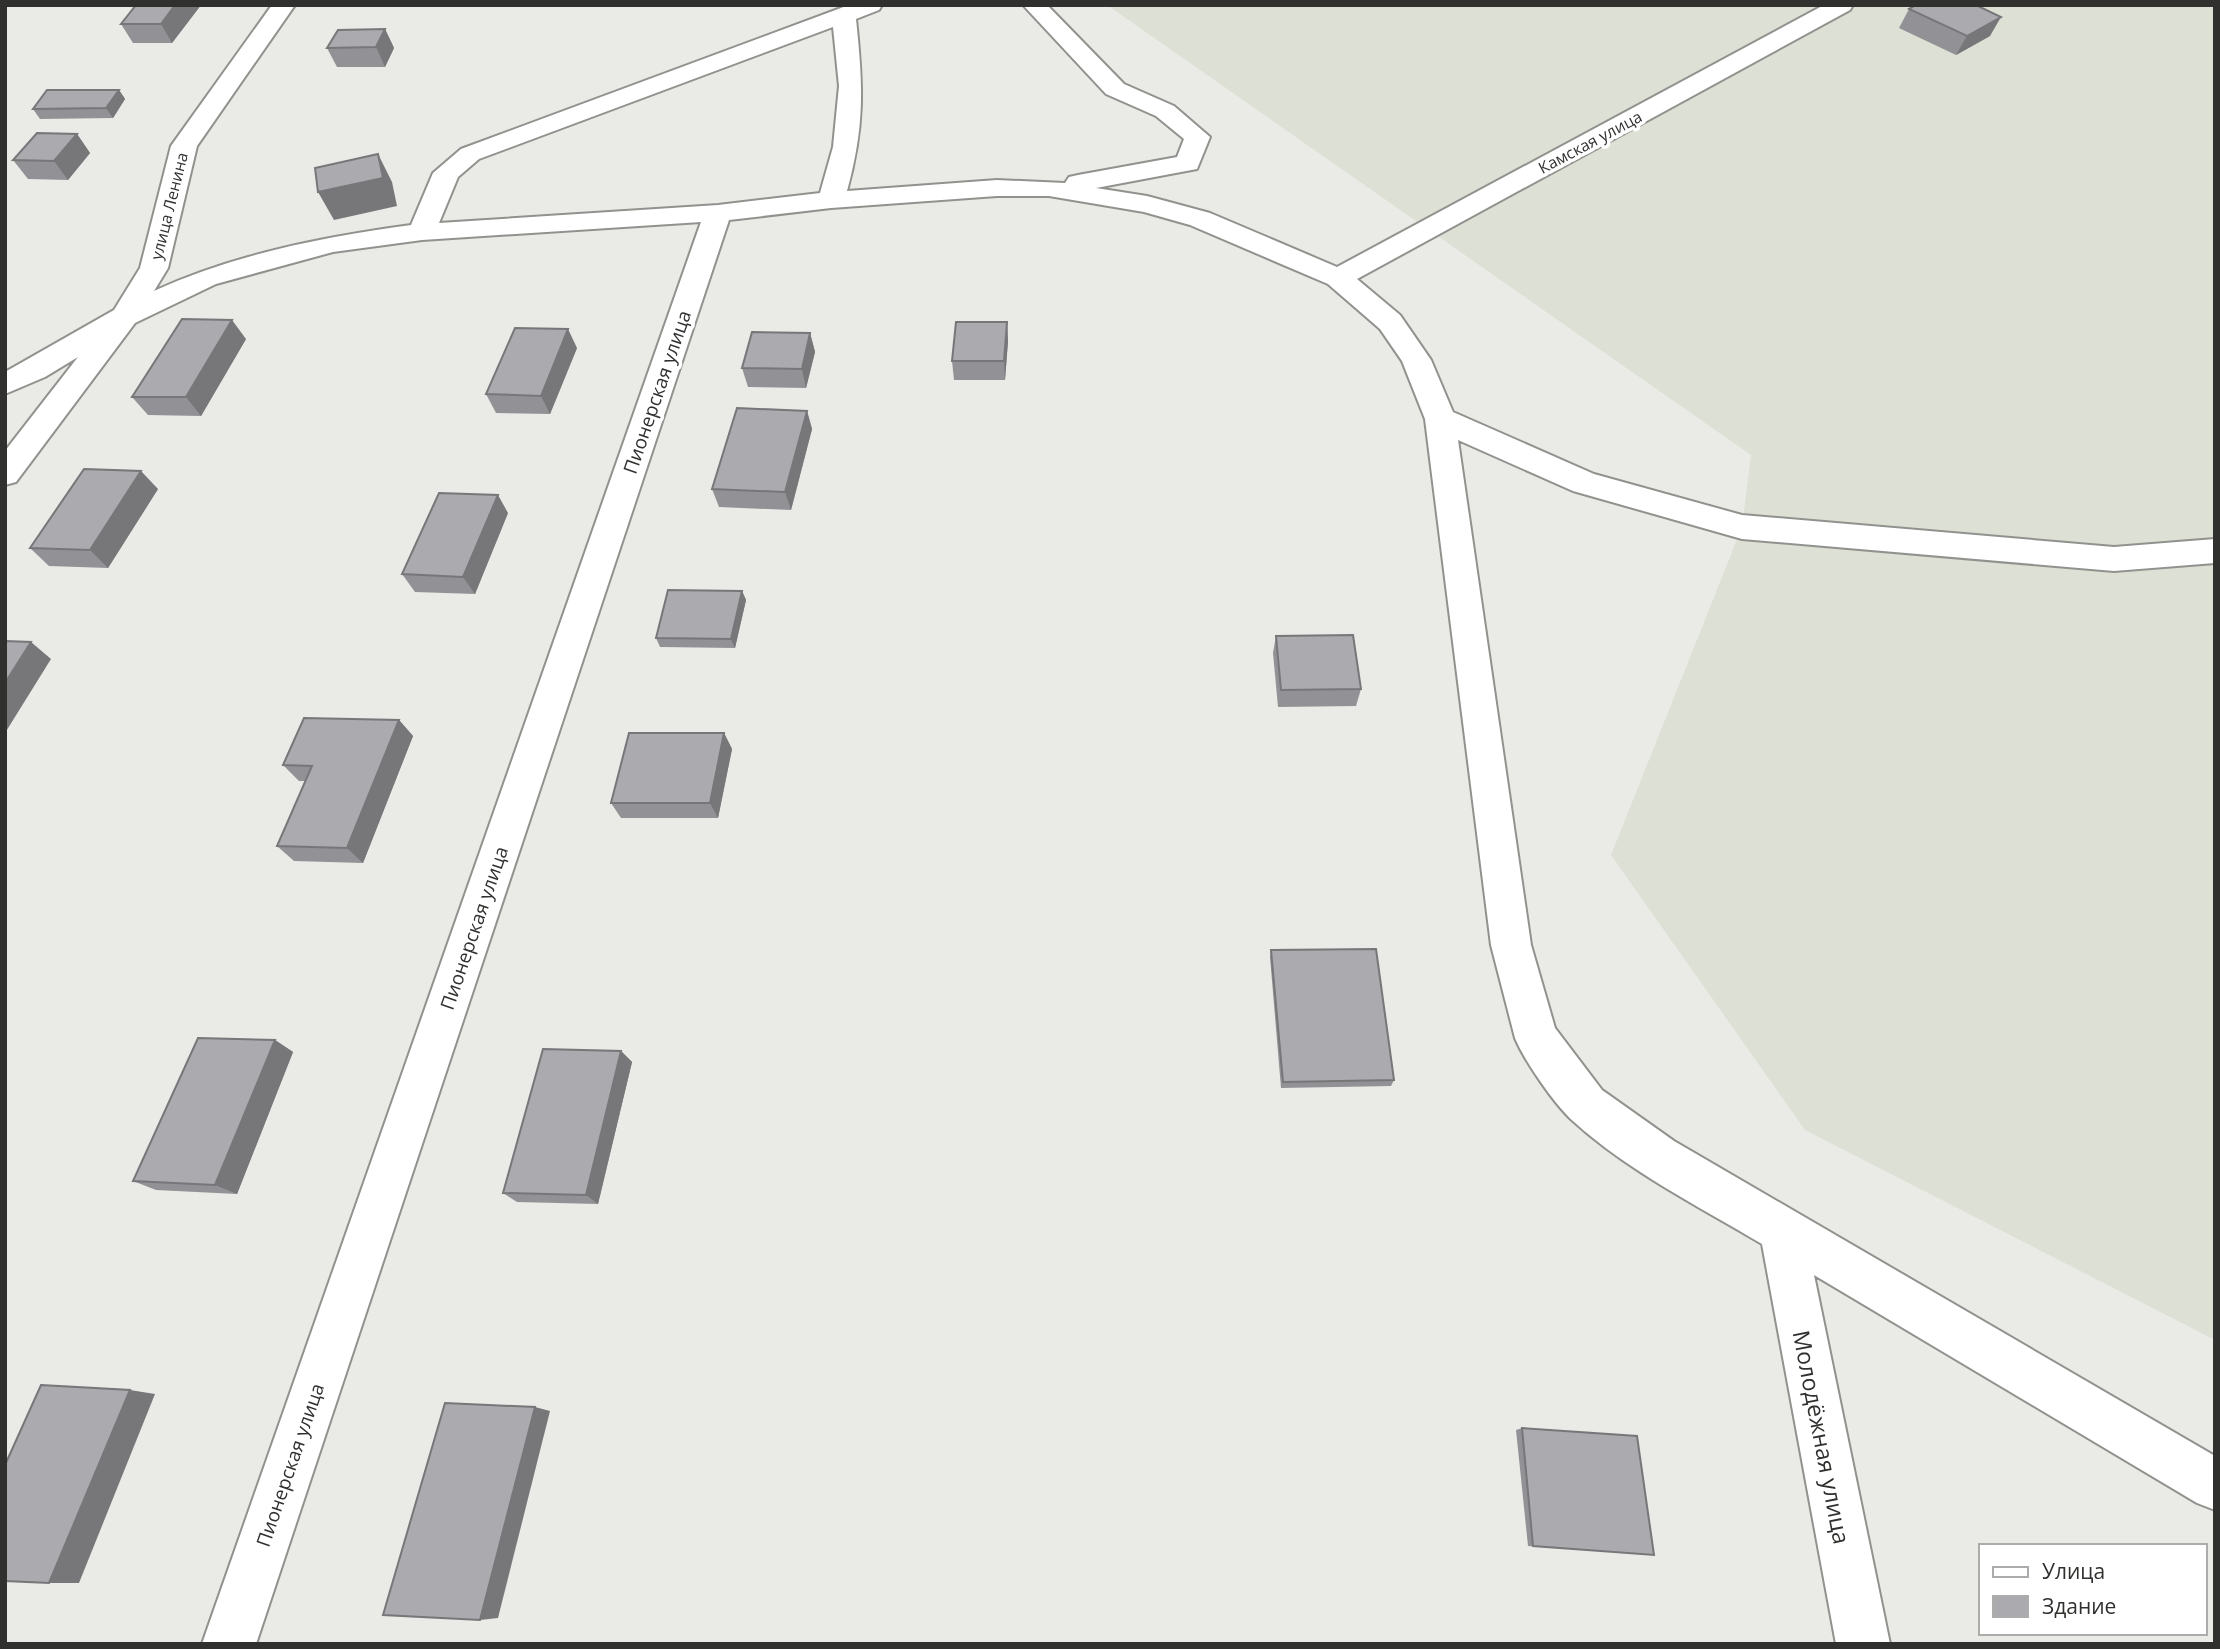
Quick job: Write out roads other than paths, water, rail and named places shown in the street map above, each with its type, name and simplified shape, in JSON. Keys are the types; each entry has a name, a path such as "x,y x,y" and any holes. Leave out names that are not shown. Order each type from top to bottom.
{"street":[{"name":"улица Ленина","path":"5,474 125,316 154,268 184,146 284,5"},
{"path":"422,232 446,173 470,154 871,5"},
{"path":"1034,5 1115,89 1165,111 1196,137 1188,163 1049,188"},
{"name":"Камская улица","path":"1338,278 1842,5"},
{"path":"831,200 846,147 851,86 844,15"},
{"path":"5,384 34,370 125,316 206,278 332,244 422,232 719,213 831,200 997,188 1049,188 1147,204 1200,219 1338,278 1390,322 1416,360 1440,419 1511,945 1536,1038 1587,1105 1658,1157 2215,1485"},
{"name":"Пионерская улица","path":"229,1644 719,213"},
{"path":"1440,419 1584,483 1742,527 2114,559 2215,551"},
{"name":"Молодёжная улица","path":"1782,1230 1863,1644"}]}
